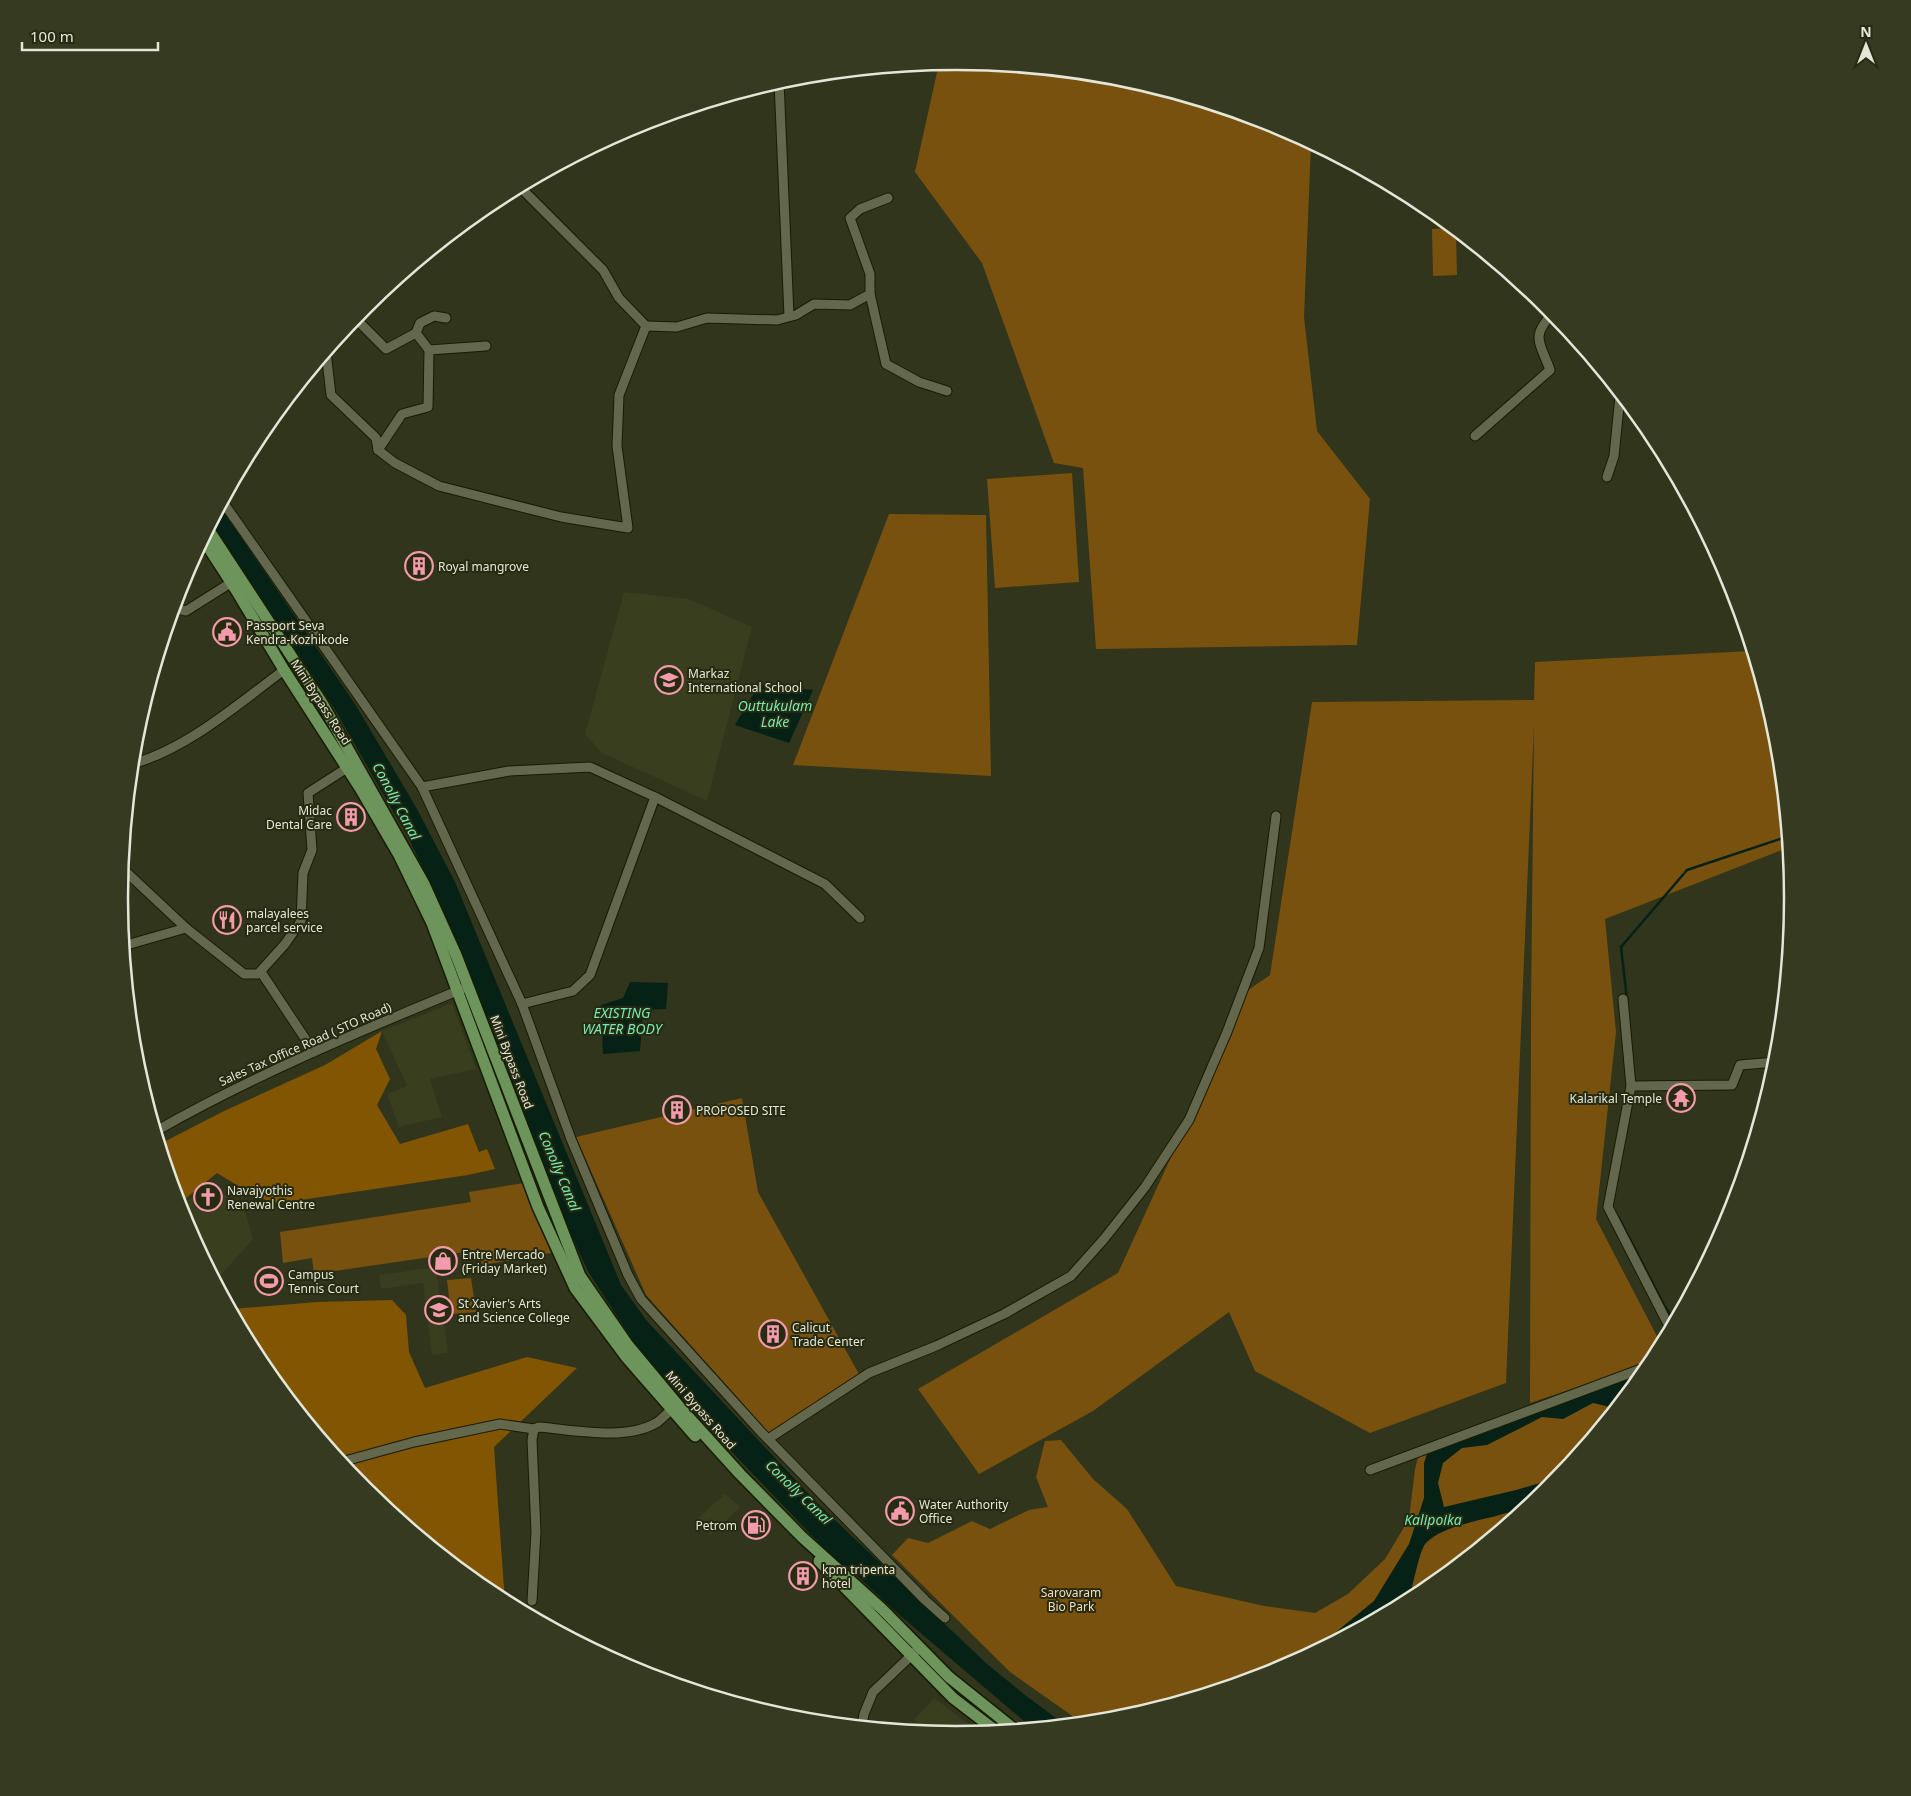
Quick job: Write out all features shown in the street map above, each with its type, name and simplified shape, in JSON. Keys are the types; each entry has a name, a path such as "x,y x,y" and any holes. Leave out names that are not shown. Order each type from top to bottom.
{"main road":[{"name":"Mini Bypass Road","path":"212,535 326,710 424,884 456,955 462,988 538,1207 576,1288 627,1358 671,1410 916,1652 1008,1724"},
{"name":"Mini Bypass Road","path":"207,545 232,582 284,670 347,768 399,855 462,988 580,1276 628,1344 682,1410 740,1474 802,1537 882,1609 953,1698 988,1725"}],"street":[{"path":"779,89 789,316"},
{"path":"525,192 603,270 619,298 646,326 677,327 707,318 777,320 796,315 814,304 850,305 870,294"},
{"path":"888,198 860,209 850,218 870,274 870,294 886,364 919,382 947,391"},
{"path":"360,323 386,349 416,333 420,323 434,316 446,318"},
{"path":"1475,436 1550,370 1538,338 1538,330 1547,320"},
{"path":"327,360 331,395 376,438 378,450 395,463 439,486 561,517 628,528 617,446 619,395 646,326"},
{"path":"378,450 402,414 428,407 429,350 416,333"},
{"path":"429,350 486,346"},
{"path":"1607,477 1614,456 1619,404"},
{"path":"226,507 422,787 522,1004 571,1139 628,1275 641,1299 768,1439 925,1600 945,1618"},
{"path":"180,610 186,611 232,582"},
{"path":"139,762 196,735 284,670"},
{"path":"422,787 509,771 590,767 655,797 826,884 860,918"},
{"path":"128,874 186,928 244,974 251,975 261,972 285,944 301,921 303,874 312,850 308,793 347,768"},
{"path":"522,1004 573,991 590,975 655,797"},
{"path":"768,1439 869,1373 936,1346 1004,1314 1071,1276 1104,1239 1145,1188 1189,1120 1227,1032 1259,948 1276,816"},
{"path":"129,945 186,928"},
{"path":"261,972 314,1052"},
{"name":"Sales Tax Office Road ( STO Road)","path":"161,1128 258,1077 462,988"},
{"path":"1623,999 1631,1086 1608,1207 1667,1322"},
{"path":"1631,1086 1732,1085 1740,1064 1767,1062"},
{"path":"1370,1470 1634,1372"},
{"path":"348,1460 414,1442 500,1424 534,1429 539,1427 613,1433 633,1432 656,1423 671,1410"},
{"path":"532,1601 536,1532 532,1440 534,1429"},
{"path":"863,1720 873,1692 916,1652"}],"shaded area":[{"name":"Markaz International School","path":"624,592 689,599 752,627 707,801 602,753 585,734"},
{"path":"452,1003 476,1069 430,1079 442,1117 399,1127 387,1094 407,1086 382,1031"},
{"path":"382,1031 376,1049 390,1079 377,1105 400,1144 468,1124 479,1152 487,1149 495,1169 468,1175 272,1203 217,1173 185,1199 165,1142 224,1111 325,1065"},
{"path":"207,1186 243,1204 253,1239 220,1276 213,1264 186,1201"},
{"name":"St Xavier's Arts and Science College","path":"436,1267 441,1305 451,1304 453,1314 443,1315 448,1353 432,1355 423,1283 381,1289 379,1275"},
{"path":"392,1300 406,1315 409,1352 425,1388 527,1357 577,1368 494,1447 504,1592 451,1555 410,1521 333,1444 267,1358 236,1309 317,1302"},
{"path":"725,1494 740,1507 711,1535 697,1519"},
{"path":"934,1698 970,1725 919,1725 914,1720"}],"green space":[{"path":"937,71 1010,72 1064,77 1117,86 1170,98 1222,114 1311,150 1304,317 1317,431 1370,499 1357,645 1096,649 1083,468 1054,463 982,263 915,172"},
{"path":"1442,228 1456,238 1457,275 1433,276 1432,229"},
{"path":"1072,473 1079,582 995,588 987,479"},
{"path":"889,514 986,515 991,776 793,765"},
{"path":"1746,651 1768,736 1782,850 1605,919 1616,1032 1596,1219 1657,1337 1644,1358 1638,1367 1530,1403 1534,725 1506,1383 1370,1433 1255,1371 1229,1312 1093,1411 979,1474 918,1389 1118,1273 1219,1052 1241,995 1270,975 1312,702 1534,700 1535,662"},
{"path":"742,1098 758,1192 859,1374 771,1435 646,1295 576,1137"},
{"path":"524,1183 551,1253 482,1265 479,1250 314,1274 312,1258 283,1263 280,1232 471,1202 469,1192"},
{"name":"Campus Tennis Court","path":"265,1270 282,1285 274,1292 256,1276"},
{"path":"471,1278 476,1312 451,1314 447,1280"},
{"name":"Sarovaram Bio Park","path":"1637,1368 1578,1444 1501,1521 1460,1555 1416,1586 1322,1641 1222,1682 1170,1698 1074,1717 1010,1672 892,1555 908,1538 928,1543 972,1521 990,1529 1029,1510 1048,1507 1036,1477 1045,1441 1061,1440 1093,1479 1127,1509 1176,1586 1264,1606 1315,1613 1348,1594 1385,1559 1409,1519 1415,1469 1420,1450"}],"water":[{"name":"Conolly Canal","path":"223,512 355,704 417,809 455,882 621,1285 646,1320 818,1504 987,1664 1058,1720 1026,1723 896,1612 848,1567 841,1566 687,1405 633,1341 589,1273 573,1239 438,900 409,839 334,708 215,528"},
{"name":"Outtukulam Lake","path":"759,685 813,690 789,743 735,725"},
{"name":"EXISTING WATER BODY","path":"630,982 668,983 666,1009 643,1010 640,1051 603,1054 601,1005 623,998"},
{"name":"Kalipoika","path":"1632,1375 1608,1407 1593,1403 1563,1419 1542,1417 1487,1445 1462,1448 1443,1463 1438,1483 1444,1507 1541,1483 1510,1512 1460,1525 1435,1536 1424,1546 1413,1588 1335,1634 1374,1601 1409,1544 1424,1498 1424,1463 1428,1451"}],"waterway":[{"path":"1627,999 1621,947 1687,870 1781,839"},
{"path":"1619,1218 1665,1307 1671,1315"}],"place":[{"name":"Royal mangrove","path":"419,566"},
{"name":"Passport Seva Kendra-Kozhikode","path":"227,632"},
{"name":"Markaz International School","path":"669,680"},
{"name":"Midac Dental Care","path":"351,817"},
{"name":"malayalees parcel service","path":"227,920"},
{"name":"Kalarikal Temple","path":"1681,1098"},
{"name":"PROPOSED SITE","path":"677,1110"},
{"name":"Navajyothis Renewal Centre","path":"208,1197"},
{"name":"Entre Mercado (Friday Market)","path":"443,1261"},
{"name":"Campus Tennis Court","path":"269,1281"},
{"name":"St Xavier's Arts and Science College","path":"439,1310"},
{"name":"Calicut Trade Center","path":"773,1334"},
{"name":"Water Authority Office","path":"900,1511"},
{"name":"Petrom","path":"756,1525"},
{"name":"kpm tripenta hotel","path":"803,1576"}]}
